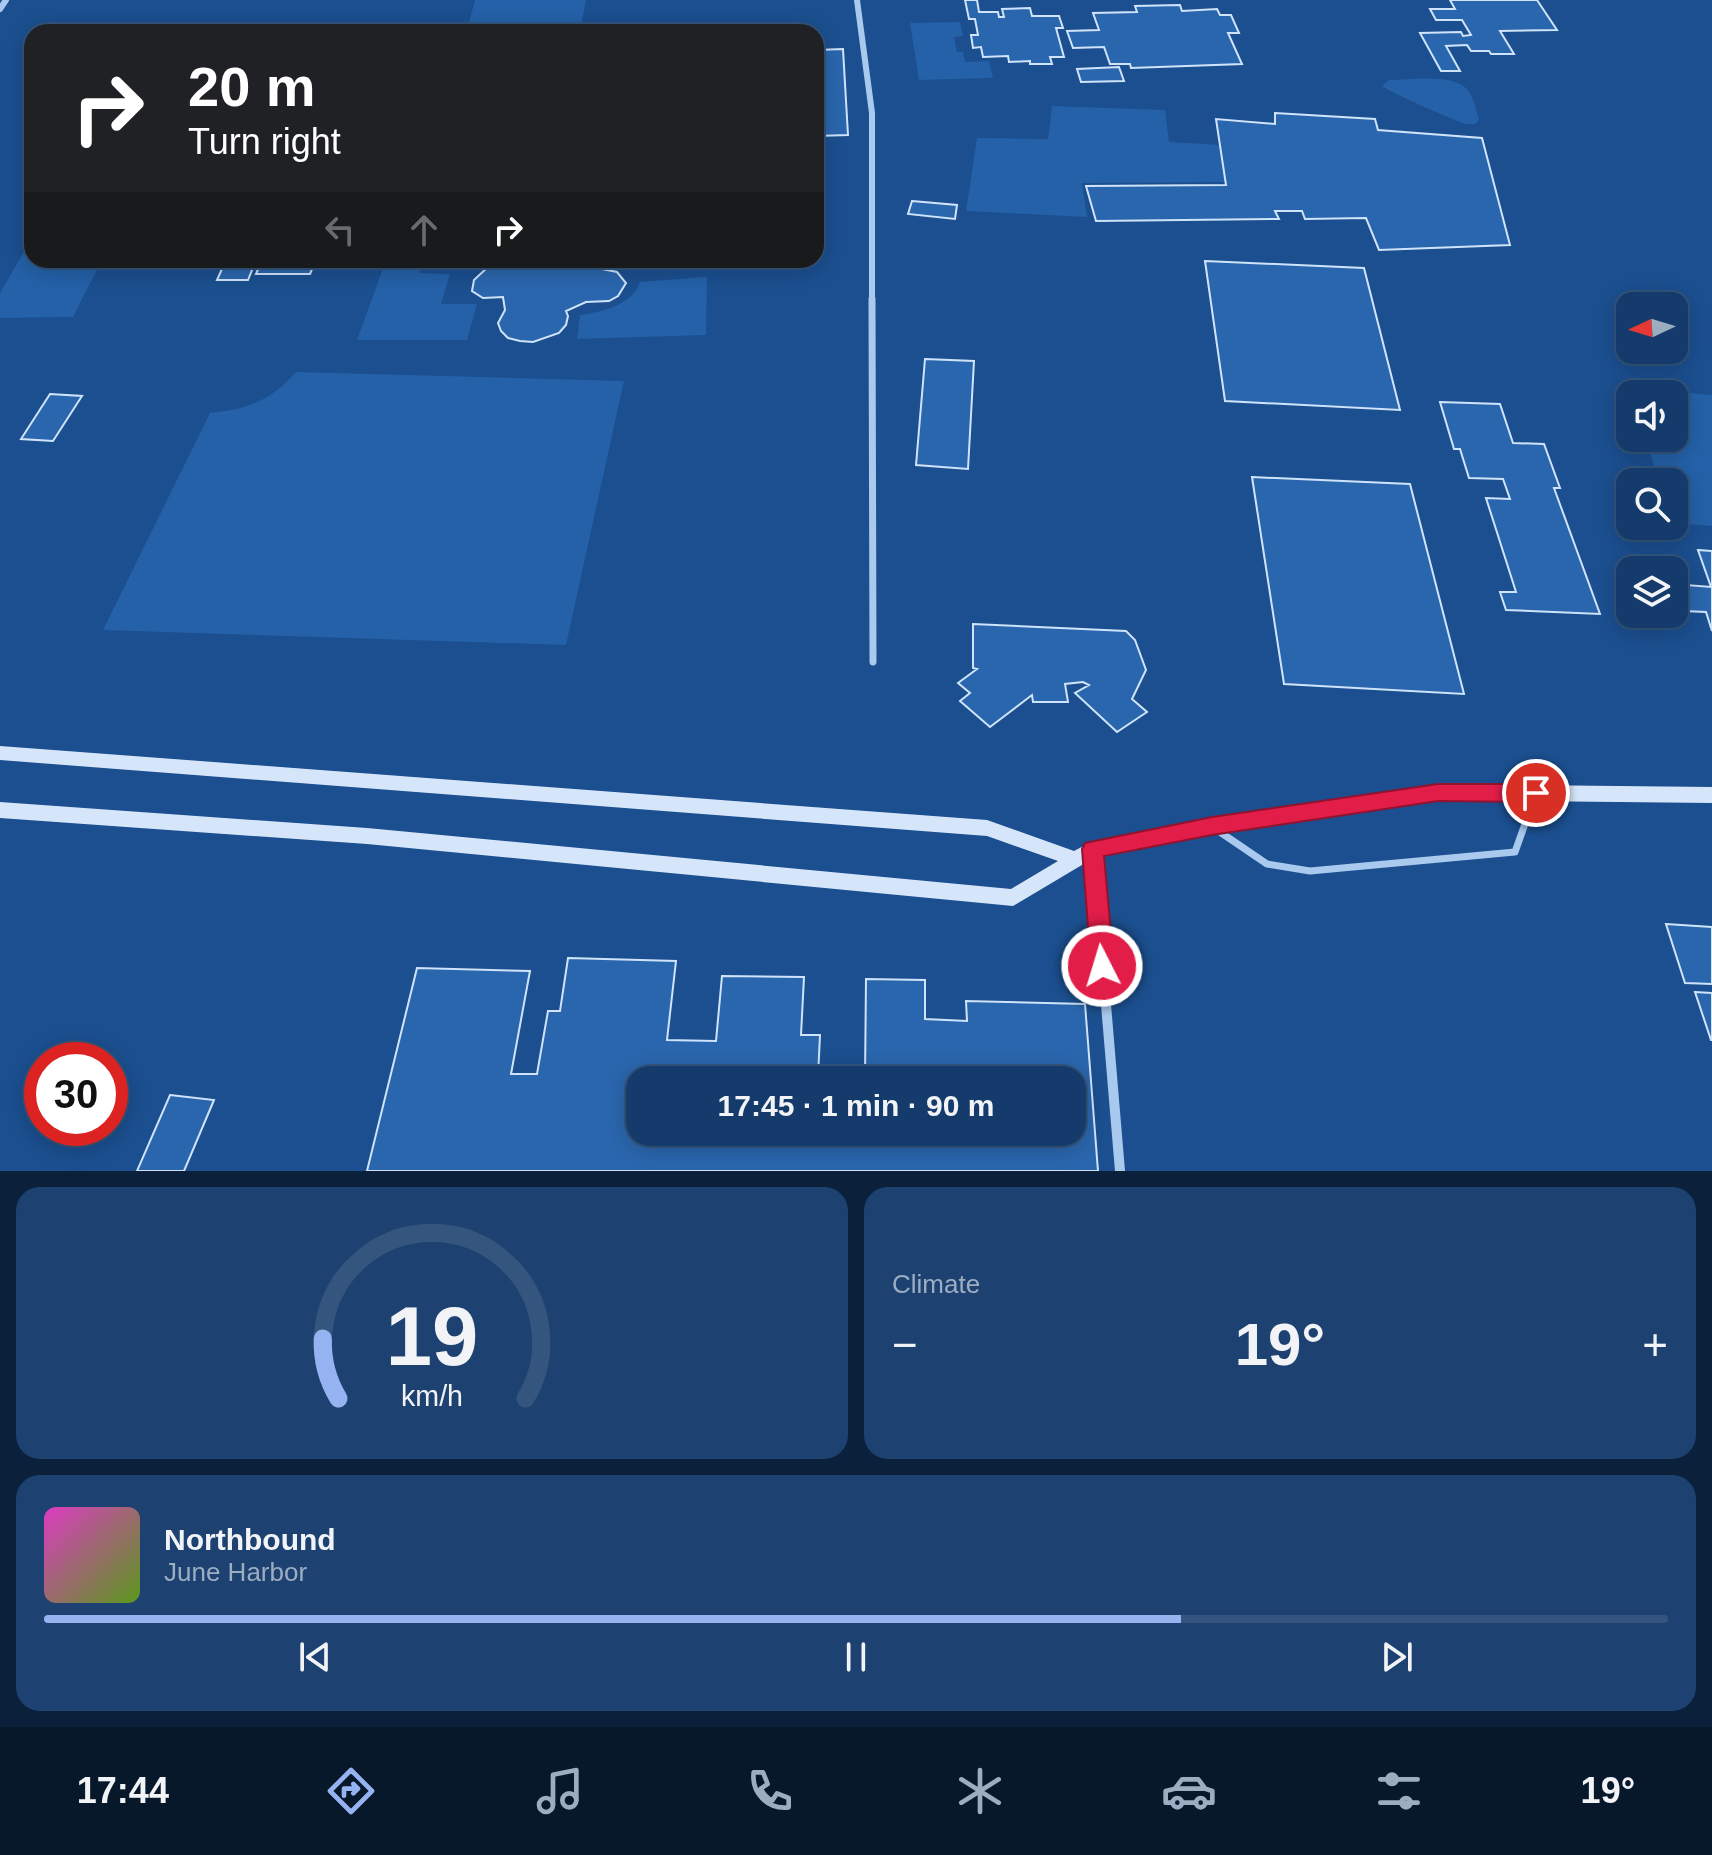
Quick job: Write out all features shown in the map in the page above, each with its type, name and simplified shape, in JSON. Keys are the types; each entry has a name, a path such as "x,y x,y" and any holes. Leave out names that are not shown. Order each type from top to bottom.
{"street":[{"path":"0,9 6,0"},
{"path":"857,0 872,113 873,662"},
{"path":"0,753 987,828 1085,855"},
{"path":"0,810 367,836 1013,898 1085,855 1212,826 1438,792 1712,795"},
{"path":"1085,855 1120,1171"}],"lane":[{"path":"1212,826 1267,864 1310,871 1515,852 1536,793"}],"shaded area":[{"path":"475,0 586,0 581,24 469,24"},
{"path":"960,22 963,36 954,37 957,52 963,52 965,62 989,61 993,78 919,80 910,23"},
{"path":"1430,78 1460,84 1471,96 1479,120 1475,124 1464,124 1420,105 1382,86 1389,80"},
{"path":"1052,106 1165,110 1169,142 1221,145 1228,182 1082,183 1087,217 966,211 977,138 1048,139"},
{"path":"24,252 24,268 98,268 73,317 0,318 0,293"},
{"path":"383,268 421,268 419,273 450,274 441,304 477,304 467,340 357,340"},
{"path":"707,277 706,335 577,339 580,315 623,302 640,282"},
{"path":"296,372 624,381 566,645 103,630 210,413 258,402"},
{"path":"1688,393 1712,395 1712,526 1688,524 1688,468 1655,468 1650,452 1688,452"}],"building":[{"path":"965,0 977,0 979,12 998,12 999,17 1004,17 1002,9 1030,8 1032,16 1059,16 1063,28 1056,28 1064,57 1050,57 1052,64 1030,64 1030,61 1009,62 1008,56 983,57 981,47 973,48 971,35 978,35 975,19 969,19"},
{"path":"1450,0 1537,0 1557,30 1500,31 1514,54 1471,51 1467,45 1446,46 1460,71 1441,71 1420,33 1461,32 1463,36 1471,35 1462,20 1436,20 1430,9 1455,9"},
{"path":"1180,5 1182,11 1217,9 1220,15 1231,15 1239,33 1228,33 1242,64 1131,68 1130,64 1110,64 1104,47 1073,48 1067,31 1099,30 1093,13 1137,12 1135,6"},
{"path":"843,49 848,135 824,136 824,50"},
{"path":"1119,67 1124,81 1081,82 1077,69"},
{"path":"1275,113 1375,119 1378,130 1482,138 1510,245 1379,250 1366,218 1305,219 1302,211 1275,211 1279,219 1096,221 1086,186 1226,185 1216,119 1275,124"},
{"path":"912,201 957,205 955,219 908,214"},
{"path":"1205,261 1364,268 1400,410 1225,401"},
{"path":"222,268 253,268 248,280 217,280"},
{"path":"259,268 313,268 310,274 256,274"},
{"path":"487,268 597,268 617,272 626,283 618,296 609,301 586,302 566,311 566,325 559,333 533,342 508,338 501,331 498,323 505,310 503,297 483,298 472,291 474,280"},
{"path":"925,359 974,361 968,469 916,465"},
{"path":"50,394 82,396 53,441 21,439"},
{"path":"1440,402 1500,404 1513,443 1544,444 1560,488 1554,488 1600,614 1506,610 1500,592 1516,592 1486,498 1510,499 1503,479 1469,478 1460,449 1454,449"},
{"path":"1252,477 1410,484 1464,694 1284,684"},
{"path":"1698,550 1712,551 1712,631 1706,612 1688,611 1688,585 1711,587"},
{"path":"973,624 1126,631 1135,640 1146,670 1132,699 1147,712 1117,732 1075,693 1089,685 1083,682 1065,684 1068,702 1033,702 1032,695 990,727 960,701 970,693 958,683 977,669 973,668"},
{"path":"1666,924 1712,927 1712,984 1685,983"},
{"path":"568,958 676,961 667,1040 716,1041 722,976 804,977 801,1035 820,1035 819,1066 626,1066 626,1146 1086,1146 1086,1066 865,1066 866,979 925,980 925,1019 967,1021 966,1001 1085,1004 1098,1171 367,1171 417,968 530,971 511,1074 537,1074 548,1011 560,1011"},
{"path":"1695,992 1712,993 1712,1040 1711,1040"},
{"path":"170,1095 214,1100 184,1171 137,1171"}],"route":[{"path":"1102,966 1093,849 1212,826 1438,792 1536,793"}]}
